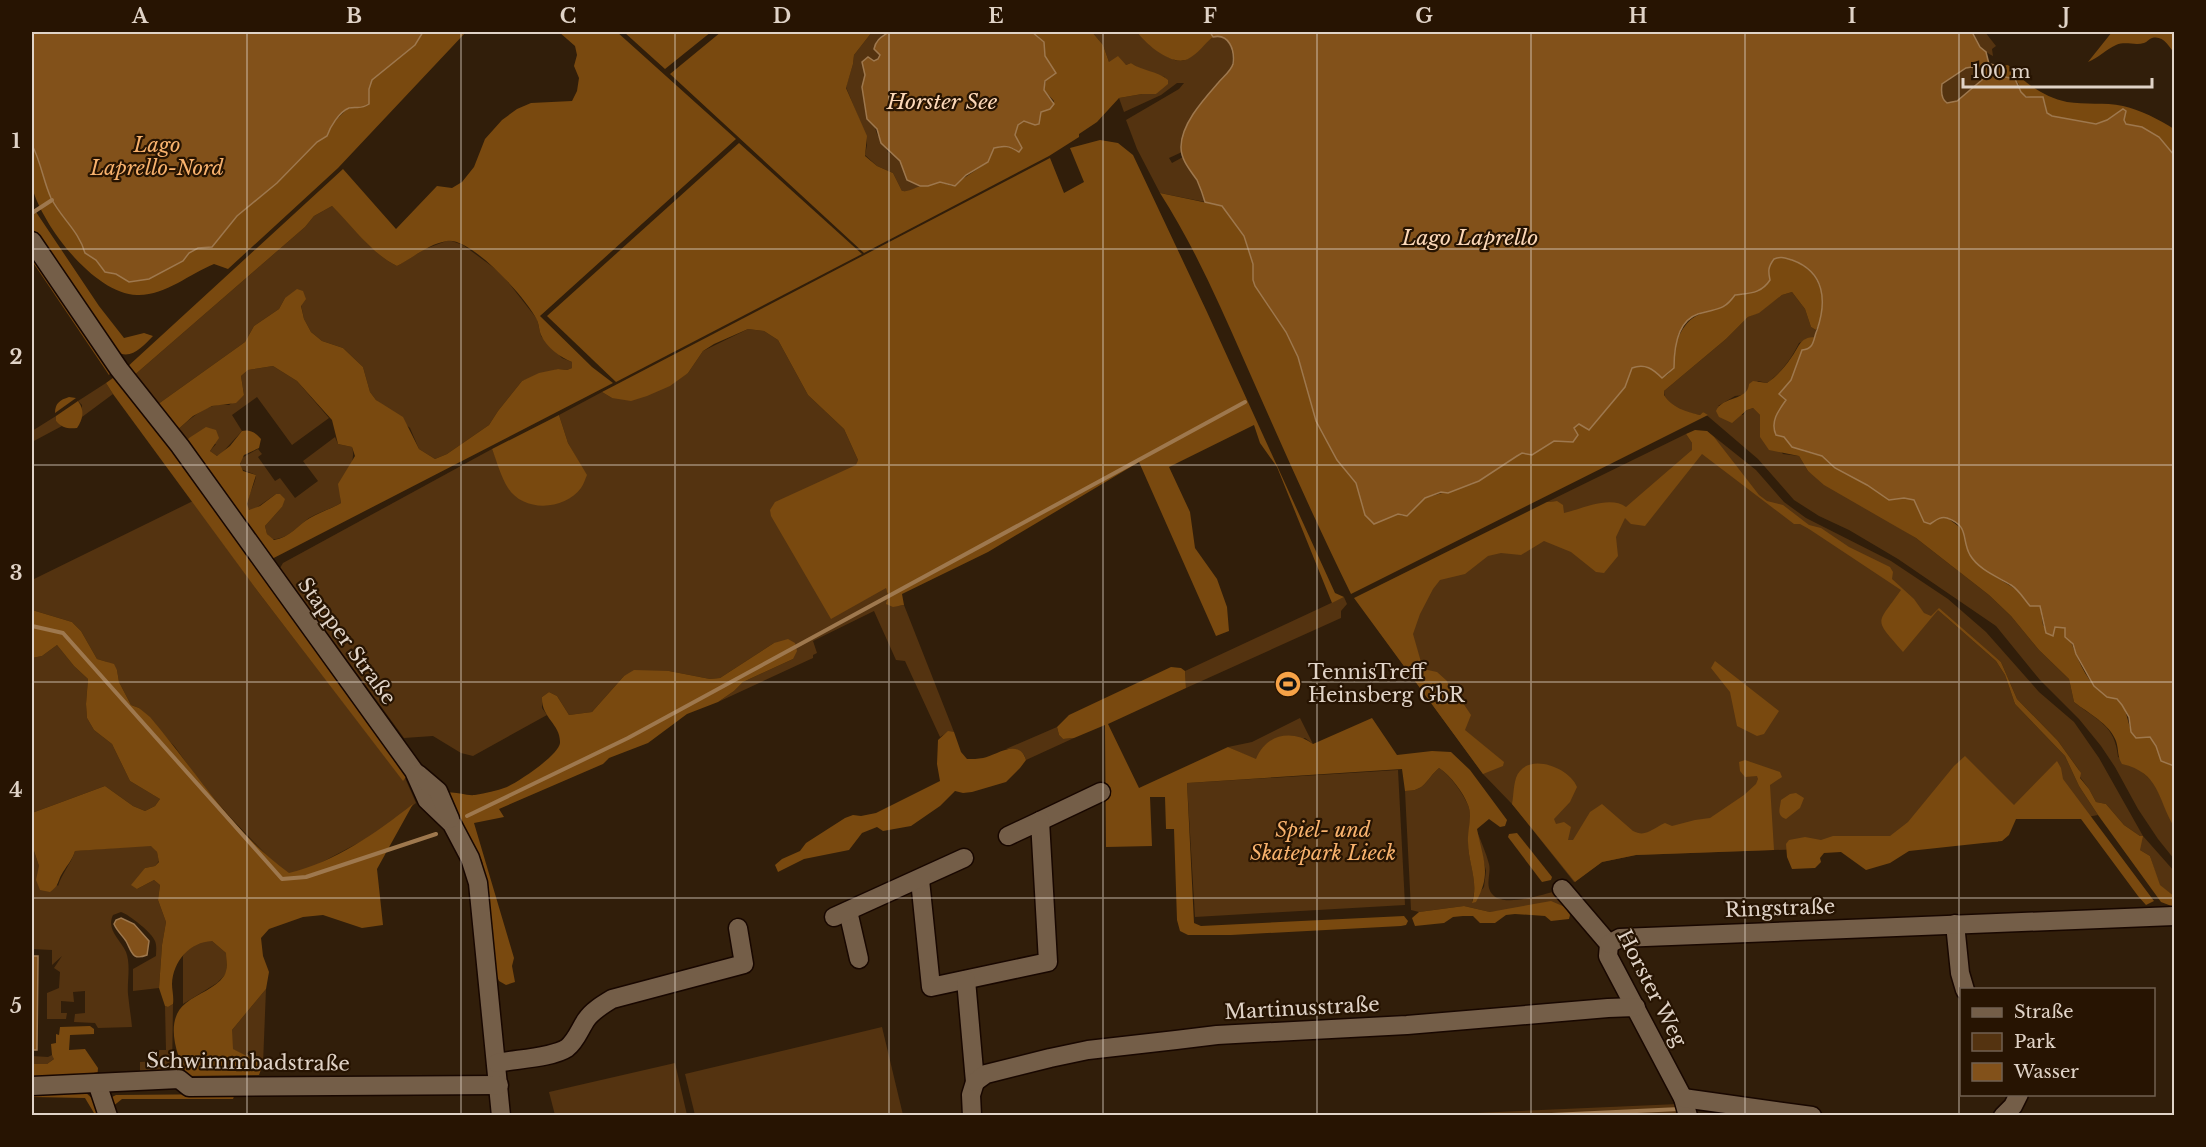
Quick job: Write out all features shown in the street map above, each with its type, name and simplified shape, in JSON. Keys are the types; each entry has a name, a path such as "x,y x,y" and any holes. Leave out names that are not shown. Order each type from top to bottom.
{"street":[{"name":"Stapper Straße","path":"32,241 119,369 180,446 414,771 427,800 452,824 470,858 477,883 500,1086 501,1116"},
{"path":"1008,836 1101,792"},
{"path":"920,880 931,987 1048,962 1040,821"},
{"path":"859,959 841,914 964,858"},
{"name":"Horster Weg","path":"1562,889 1610,944 1608,956 1686,1107"},
{"name":"Ringstraße","path":"1610,944 1620,938 2175,916"},
{"path":"1954,924 1960,973 1964,988"},
{"path":"497,1063 556,1053 568,1047 579,1034 587,1018 598,1007 612,999 744,964 738,928"},
{"path":"966,980 975,1082 970,1095 972,1116"},
{"name":"Martinusstraße","path":"975,1082 986,1074 1088,1050 1217,1035 1368,1028 1636,1007"},
{"name":"Schwimmbadstraße","path":"32,1086 179,1079 189,1087 500,1086"},
{"path":"96,1083 108,1116"},
{"path":"2003,1116 2018,1096"},
{"path":"1686,1107 1812,1116"}],"green space":[{"path":"872,32 889,32 877,40 874,49 880,55 878,59 874,61 868,57 862,62 865,75 862,87 877,134 888,152 900,161 907,180 920,186 909,192 902,191 893,173 877,166 865,155 866,136 846,87 854,55"},
{"path":"1092,32 1137,32 1164,55 1182,61 1215,36 1221,35 1227,38 1232,52 1231,69 1193,115 1184,133 1182,152 1169,158 1172,163 1183,157 1197,181 1205,202 1160,193 1137,149 1126,120 1179,89 1184,83 1177,83 1161,95 1124,112 1119,98 1156,94 1165,77 1147,72 1131,63 1126,65 1109,62 1103,45"},
{"path":"1972,32 1985,32 1996,46 1992,49 1993,56 1981,47"},
{"path":"1972,67 1981,71 1983,79 1957,101 1947,104 1943,98 1942,84 1966,68"},
{"path":"332,206 379,255 397,266 425,249 449,240 463,245 501,273 537,319 541,336 562,358 572,362 572,368 558,369 522,381 489,425 447,454 435,459 419,449 410,428 376,400 370,392 363,367 343,348 322,341 311,332 304,319 301,305 285,298 279,309 254,326 245,342 154,407 131,378 305,227 314,216"},
{"path":"1792,292 1805,309 1811,327 1816,330 1815,337 1799,343 1786,365 1767,383 1758,381 1744,395 1735,396 1718,406 1743,415 1747,410 1753,408 1760,415 1760,424 1783,454 1799,456 1808,471 1916,538 1989,595 2011,616 2039,650 2069,679 2074,702 2098,719 2109,731 2118,757 2137,767 2155,784 2174,827 2174,859 2138,809 2101,746 2079,719 2040,680 1996,626 1898,559 1794,500 1758,459 1703,412 1700,415 1689,413 1672,405 1665,397 1664,391 1726,339 1748,317 1782,295"},
{"path":"748,329 764,331 778,340 808,395 844,429 858,460 857,465 888,596 887,604 904,605 954,732 948,732 940,737 905,661 896,660 874,611 813,641 817,653 813,655 813,658 718,702 743,682 793,659 774,643 720,678 710,679 669,671 624,676 592,712 569,715 557,696 549,692 542,697 542,708 547,715 473,756 461,753 433,736 404,738 280,568 283,563 492,449 509,489 586,475 568,443 559,415 602,392 612,398 688,373 703,351"},
{"path":"273,366 297,381 329,418 292,445 257,397 232,415 242,431 220,455 217,456 210,451 216,444 184,445 174,433 207,408 221,404 229,405 244,395 241,376 248,370"},
{"path":"106,383 113,394 82,417 82,405 78,401"},
{"path":"56,416 56,421 62,426 32,442 32,431"},
{"path":"1707,431 1756,470 1784,502 1806,518 1891,561 1948,599 1986,632 2039,692 2074,722 2099,758 2143,836 2174,871 2174,896 2159,885 2150,856 2140,850 2140,836 2124,825 2106,804 2096,802 2080,777 2079,770 2058,741 2017,699 2001,662 1938,610 1996,661 2005,675 2015,704 2065,756 2079,786 2098,815 2077,819 1998,819 1998,842 1636,855 1602,862 1574,882 1512,804 1483,774 1362,608 1540,520 1557,501 1547,502 1686,434 1693,449"},
{"path":"335,437 338,444 352,447 353,454 342,488 341,503 309,518 282,538 271,539 265,526 282,507 276,494 252,511 248,509 248,499 256,475 241,469 240,459 258,449 262,454 258,457 275,481 280,478 295,498 318,481 303,461"},
{"path":"193,501 259,593 403,780 405,778 416,803 377,833 311,868 289,874 274,863 200,782 175,747 139,708 131,705 119,682 117,670 107,662 97,659 81,631 72,622 32,610 32,580"},
{"path":"1344,597 1347,604 1341,611 1341,618 1186,688 1185,671"},
{"path":"57,645 88,679 87,718 94,730 112,744 130,781 160,799 155,806 145,811 133,806 105,786 32,813 32,658 42,656"},
{"path":"1300,718 1313,744 1305,738 1256,760 1228,747 1252,742"},
{"path":"1057,727 1063,739 1074,738 1026,760 1024,755 1014,749 1006,749"},
{"path":"1439,768 1456,785 1466,800 1469,810 1468,850 1474,880 1472,902 1484,887 1486,871 1476,829 1489,864 1489,888 1493,895 1500,899 1520,900 1557,891 1573,910 1570,915 1565,907 1490,912 1464,906 1419,912 1411,910 1405,791 1421,787"},
{"name":"Spiel- und Skatepark Lieck","path":"1398,770 1405,905 1195,917 1187,783"},
{"path":"151,845 157,852 159,861 155,866 145,868 137,889 154,880 160,885 158,900 166,922 159,988 133,991 133,969 156,956 156,945 145,929 121,912 113,915 111,925 126,952 132,1027 98,1028 95,1023 74,1022 75,1014 85,1013 85,991 73,992 74,1002 61,1001 61,1013 67,1013 66,1019 47,1019 47,993 59,988 60,972 54,968 62,956 52,965 52,950 32,949 32,850 39,866 58,886 75,851"},
{"path":"201,941 212,941 226,953 226,974 217,983 183,1004 183,956"},
{"path":"266,989 263,1064 232,1049 232,1030"},
{"path":"173,1004 172,1074 140,1072 140,1062 158,1061 159,1050 166,1050 165,1006"},
{"path":"882,1027 903,1115 695,1115 685,1074"},
{"path":"52,1055 55,1058 47,1064 32,1064 32,1056"},
{"path":"675,1063 687,1115 555,1115 549,1092"},
{"path":"1678,1104 1679,1115 1409,1116"}],"shaded area":[{"path":"423,32 466,32 338,168 228,269 214,264 157,292 137,295 121,292 104,283 72,255 58,238 38,203 31,182 32,145 55,205 79,238 85,253 96,260 105,272 116,274 129,282 183,261 189,253 198,248 212,247 237,216 277,183 317,142 327,136 331,125 347,109 369,104 369,89 372,80 415,45"},
{"path":"559,32 617,32 736,139 540,316 592,367 613,383 266,562 184,445 189,438 206,427 216,430 219,438 210,451 217,456 230,446 242,431 253,432 261,439 259,448 244,455 240,464 243,471 256,475 247,504 249,510 260,506 276,494 280,494 285,499 282,507 265,526 267,534 274,540 284,537 310,518 341,503 338,484 355,456 352,447 338,444 332,420 297,381 273,366 248,370 241,376 244,395 236,403 212,406 193,416 174,433 154,407 245,342 254,326 279,309 285,298 297,289 303,291 306,299 301,306 304,319 311,332 322,341 343,348 363,367 370,392 376,400 403,417 419,449 435,459 447,454 489,425 522,381 539,373 558,369 567,370 572,368 572,362 550,348 541,335 538,322 530,308 496,270 469,248 457,242 447,241 427,248 397,266 379,255 332,206 314,216 305,227 131,378 125,369 343,169 396,229 437,186 452,188 462,182 474,167 485,139 502,120 517,109 531,103 572,101 577,91 579,78 574,66 577,55 575,46"},
{"path":"624,32 711,32 665,69"},
{"path":"721,32 872,32 854,55 846,88 867,136 865,156 877,166 893,173 902,191 940,182 952,186 988,162 994,148 1007,147 1019,152 1021,148 1015,135 1018,125 1024,121 1035,125 1040,119 1041,112 1050,109 1054,101 1044,90 1049,63 1045,56 1045,47 1039,37 1032,32 1092,32 1103,45 1109,62 1118,56 1126,65 1131,63 1164,77 1168,80 1168,84 1156,94 1119,98 1097,122 1079,134 1079,137 1049,156 864,253 670,74"},
{"path":"1137,32 1210,32 1213,37 1192,57 1182,61 1160,53"},
{"path":"2112,32 2170,32 2174,36 2174,53 2165,42 2156,37 2141,44 2116,45 2088,62"},
{"path":"2008,65 2034,88 2058,100 2123,106 2143,112 2162,122 2174,129 2174,155 2159,137 2142,127 2126,124 2124,120 2126,111 2123,109 2107,120 2096,124 2052,116 2047,113 2045,103 2040,98 2025,95 2020,91 2018,82 2013,78 2005,77 2006,69 2001,66"},
{"path":"1100,140 1118,143 1133,155 1207,312 1335,593 1344,597 1332,603 1277,467 1260,443 1254,425 1169,467 1190,512 1195,548 1217,579 1227,607 1229,631 1216,636 1139,462 988,552 902,594 904,605 893,607 886,604 888,596 886,588 831,619 771,516 770,510 775,502 856,465 858,460 844,429 808,395 778,340 764,331 748,329 703,351 688,373 670,386 647,396 631,401 612,398 602,392 1050,158 1064,193 1084,182 1070,148"},
{"path":"739,143 862,254 616,382 547,316"},
{"path":"1160,193 1222,206 1244,236 1253,264 1255,286 1286,332 1298,357 1316,421 1337,459 1356,483 1365,515 1386,518 1398,514 1403,516 1412,511 1425,498 1473,484 1522,453 1528,454 1554,441 1573,442 1575,425 1579,423 1589,430 1625,387 1632,368 1645,366 1662,377 1667,375 1672,369 1678,339 1690,320 1724,305 1735,295 1742,295 1768,269 1774,259 1781,257 1792,260 1810,272 1820,289 1822,309 1820,320 1816,330 1811,327 1805,309 1792,292 1782,295 1759,313 1748,317 1726,339 1664,391 1667,399 1679,408 1700,415 1703,412 1708,415 1351,594 1205,275"},
{"path":"32,206 99,306 124,338 144,333 153,336 136,351 131,354 121,354 115,351 32,233"},
{"path":"32,251 113,370 109,375 32,261"},
{"path":"1815,337 1812,346 1802,350 1791,380 1779,395 1786,400 1780,409 1784,437 1803,451 1822,456 1835,468 1889,500 1904,498 1914,500 1919,512 1939,518 1946,517 1965,532 1966,545 1991,574 2017,590 2030,606 2040,606 2043,625 2053,636 2055,627 2065,628 2082,667 2091,681 2097,688 2122,704 2133,735 2150,737 2161,761 2174,766 2174,827 2151,780 2134,768 2122,764 2116,741 2109,729 2074,702 2069,679 1989,595 1916,538 1824,485 1808,471 1799,456 1769,450 1760,437 1760,415 1753,408 1747,410 1732,423 1719,417 1716,411 1719,406 1740,396 1753,381 1767,383 1770,381 1786,365 1802,341"},
{"path":"117,375 407,776 403,781 259,593 113,394 106,383"},
{"path":"69,397 76,398 55,413 59,402"},
{"path":"78,401 82,414 77,428 68,428 56,421 56,416"},
{"path":"559,415 568,443 587,475 581,488 565,501 544,506 524,502 508,488 492,449"},
{"path":"1695,430 1707,431 1714,437 1759,495 1767,501 1783,505 1809,525 1821,528 1849,547 1890,567 1893,572 1892,579 1914,599 1924,613 1931,616 1939,608 2001,662 2017,699 2058,741 2081,773 2080,778 2096,802 2106,804 2124,825 2143,836 2140,850 2150,856 2160,885 2174,896 2174,907 2161,902 2098,815 2079,786 2065,756 2015,704 2005,675 1996,661 1938,610 1903,652 1887,633 1881,621 1901,590 1809,529 1800,524 1794,524 1702,454 1645,526 1631,524 1625,518 1616,537 1618,556 1604,573 1596,572 1571,552 1544,541 1521,555 1501,553 1488,556 1465,574 1440,580 1433,589 1413,634 1423,669 1437,672 1447,681 1451,692 1463,703 1471,715 1465,730 1504,762 1503,766 1483,774 1354,598 1547,502 1557,501 1563,505 1564,513 1612,502 1626,507 1692,450 1692,443 1686,434"},
{"path":"32,610 72,622 81,631 97,659 114,664 119,682 131,705 150,717 232,820 269,857 289,873 339,854 370,836 413,804 377,869 383,925 362,928 323,915 303,917 269,929 261,938 263,956 269,972 266,989 232,1030 233,1049 263,1064 259,1075 188,1076 184,1068 174,1038 175,1018 186,1003 216,984 224,976 226,953 212,941 197,945 184,954 173,976 173,1004 165,1006 159,988 166,922 158,900 160,885 154,880 137,889 131,885 145,868 155,866 159,862 157,852 151,846 75,851 55,887 50,892 40,890 36,880 39,866 32,850 32,813 105,786 133,806 145,811 155,806 160,799 130,781 112,744 94,730 87,718 88,679 57,645 42,656 32,658"},
{"path":"788,639 795,643 797,651 793,659 743,682 718,702 687,714 648,743 609,758 603,764 499,809 504,817 474,823 514,958 512,966 515,982 506,985 499,981 495,972 488,892 482,861 447,793 475,795 507,787 546,761 560,743 557,731 543,704 542,697 549,692 557,696 569,715 592,712 624,676 634,670 669,671 710,679 720,678 774,643"},
{"path":"1715,661 1779,711 1764,734 1757,736 1737,726 1730,692 1711,668"},
{"path":"1171,667 1185,671 1186,688 1108,724 1139,788 1228,747 1256,759 1266,744 1280,736 1297,736 1313,744 1372,718 1397,755 1432,751 1451,752 1470,770 1507,820 1505,826 1500,827 1489,819 1477,829 1484,858 1485,874 1484,883 1476,902 1472,903 1474,880 1468,850 1469,810 1466,800 1456,785 1439,768 1425,784 1412,791 1405,791 1402,769 1187,783 1194,923 1201,926 1404,916 1408,921 1406,925 1401,926 1231,935 1188,935 1180,931 1177,920 1174,829 1166,829 1165,797 1150,797 1152,846 1106,847 1105,725 1074,738 1063,739 1057,727 1069,715"},
{"path":"948,731 954,732 961,752 967,759 983,758 1012,749 1023,753 1026,760 1006,782 972,792 955,791 940,806 911,826 883,831 877,827 862,833 849,850 804,859 778,872 775,865 782,859 800,851 806,843 845,818 876,813 940,781 937,764 938,740"},
{"path":"1965,756 2014,805 2057,761 2063,779 2154,901 2146,905 2081,819 2016,819 2009,835 2002,841 1909,851 1890,863 1866,870 1841,852 1824,853 1820,858 1821,862 1815,868 1792,869 1787,857 1786,844 1789,840 1805,837 1821,840 1833,836 1890,836 1908,822"},
{"path":"1745,760 1780,772 1782,777 1770,785 1774,850 1636,855 1602,862 1575,882 1512,804 1515,782 1520,771 1526,766 1542,764 1560,770 1573,780 1577,787 1570,802 1554,819 1556,824 1564,822 1571,827 1568,840 1573,840 1590,812 1602,804 1633,831 1646,833 1665,823 1672,826 1710,818 1744,795 1758,779 1757,776 1745,777 1740,771 1739,762"},
{"path":"1796,793 1804,798 1800,808 1786,819 1780,814 1781,800"},
{"path":"1517,833 1552,877 1551,880 1542,882 1508,837 1509,834"},
{"path":"1551,901 1565,907 1570,915 1569,919 1551,921 1545,916 1515,914 1506,915 1495,923 1480,923 1473,916 1463,916 1453,917 1444,923 1415,926 1412,918 1419,912 1464,906 1490,912"},
{"path":"90,1026 94,1029 94,1034 70,1035 69,1050 85,1049 98,1068 97,1080 32,1081 32,1064 47,1064 54,1059 51,1044 56,1043 56,1034 59,1035 60,1027"},
{"path":"32,1092 85,1092 94,1100 99,1115 94,1113 85,1098 32,1097"},
{"path":"235,1094 233,1099 122,1099 112,1107 108,1099 116,1095"}],"water":[{"name":"Lago Laprello-Nord","path":"32,32 423,32 415,45 372,80 369,89 369,104 349,108 338,116 327,136 317,142 277,183 237,216 212,247 198,248 189,253 183,261 149,279 129,282 116,274 105,272 96,260 85,253 79,238 55,205 48,191 32,145"},
{"name":"Horster See","path":"889,32 1032,32 1044,42 1045,56 1056,73 1045,81 1044,90 1054,104 1050,109 1041,112 1039,124 1024,121 1018,125 1015,135 1022,148 1019,152 1007,147 994,148 988,162 966,175 955,186 940,182 920,186 907,180 900,161 881,143 877,129 867,119 862,87 865,75 862,62 868,57 874,61 878,59 880,55 874,49 876,43"},
{"name":"Lago Laprello","path":"1210,32 1972,32 1980,47 1986,52 1989,64 2006,69 2005,77 2015,79 2026,97 2043,97 2047,113 2052,116 2096,124 2107,120 2123,109 2126,111 2124,120 2126,124 2142,127 2159,137 2174,155 2174,766 2161,761 2150,737 2136,738 2131,732 2129,717 2117,699 2107,697 2094,686 2073,644 2065,637 2065,628 2055,627 2053,636 2046,633 2040,606 2030,606 2014,587 1984,569 1974,560 1967,549 1964,534 1959,525 1947,518 1938,519 1930,524 1924,522 1914,500 1904,498 1889,500 1835,468 1822,456 1792,447 1784,437 1776,435 1774,421 1786,400 1779,394 1791,380 1802,350 1809,348 1813,343 1822,309 1821,289 1817,280 1803,265 1792,260 1781,257 1774,259 1769,269 1770,280 1763,288 1735,295 1723,307 1691,318 1685,323 1678,337 1674,368 1662,378 1648,368 1641,366 1632,368 1625,387 1589,430 1579,424 1574,428 1578,435 1573,442 1554,441 1532,455 1522,453 1479,481 1448,493 1441,492 1425,498 1407,516 1398,514 1374,524 1365,515 1356,483 1337,460 1316,421 1298,357 1286,332 1255,286 1253,264 1244,236 1222,206 1205,202 1197,180 1186,165 1183,156 1182,138 1189,121 1233,64 1230,44 1219,36 1213,37","holes":["1972,67 1981,71 1983,79 1957,101 1947,103 1945,101 1942,95 1942,84 1966,68"]},
{"path":"121,918 134,924 149,941 147,955 138,957 131,952 114,924"},
{"path":"32,956 38,956 37,1050 32,1050"}],"waterway":[{"path":"32,213 52,200"},
{"path":"467,816 628,738 1245,402"},
{"path":"32,626 63,633 282,879 306,877 436,834"},
{"path":"1530,1116 1680,1109"}],"place":[{"name":"TennisTreff Heinsberg GbR","path":"1288,684"}]}
